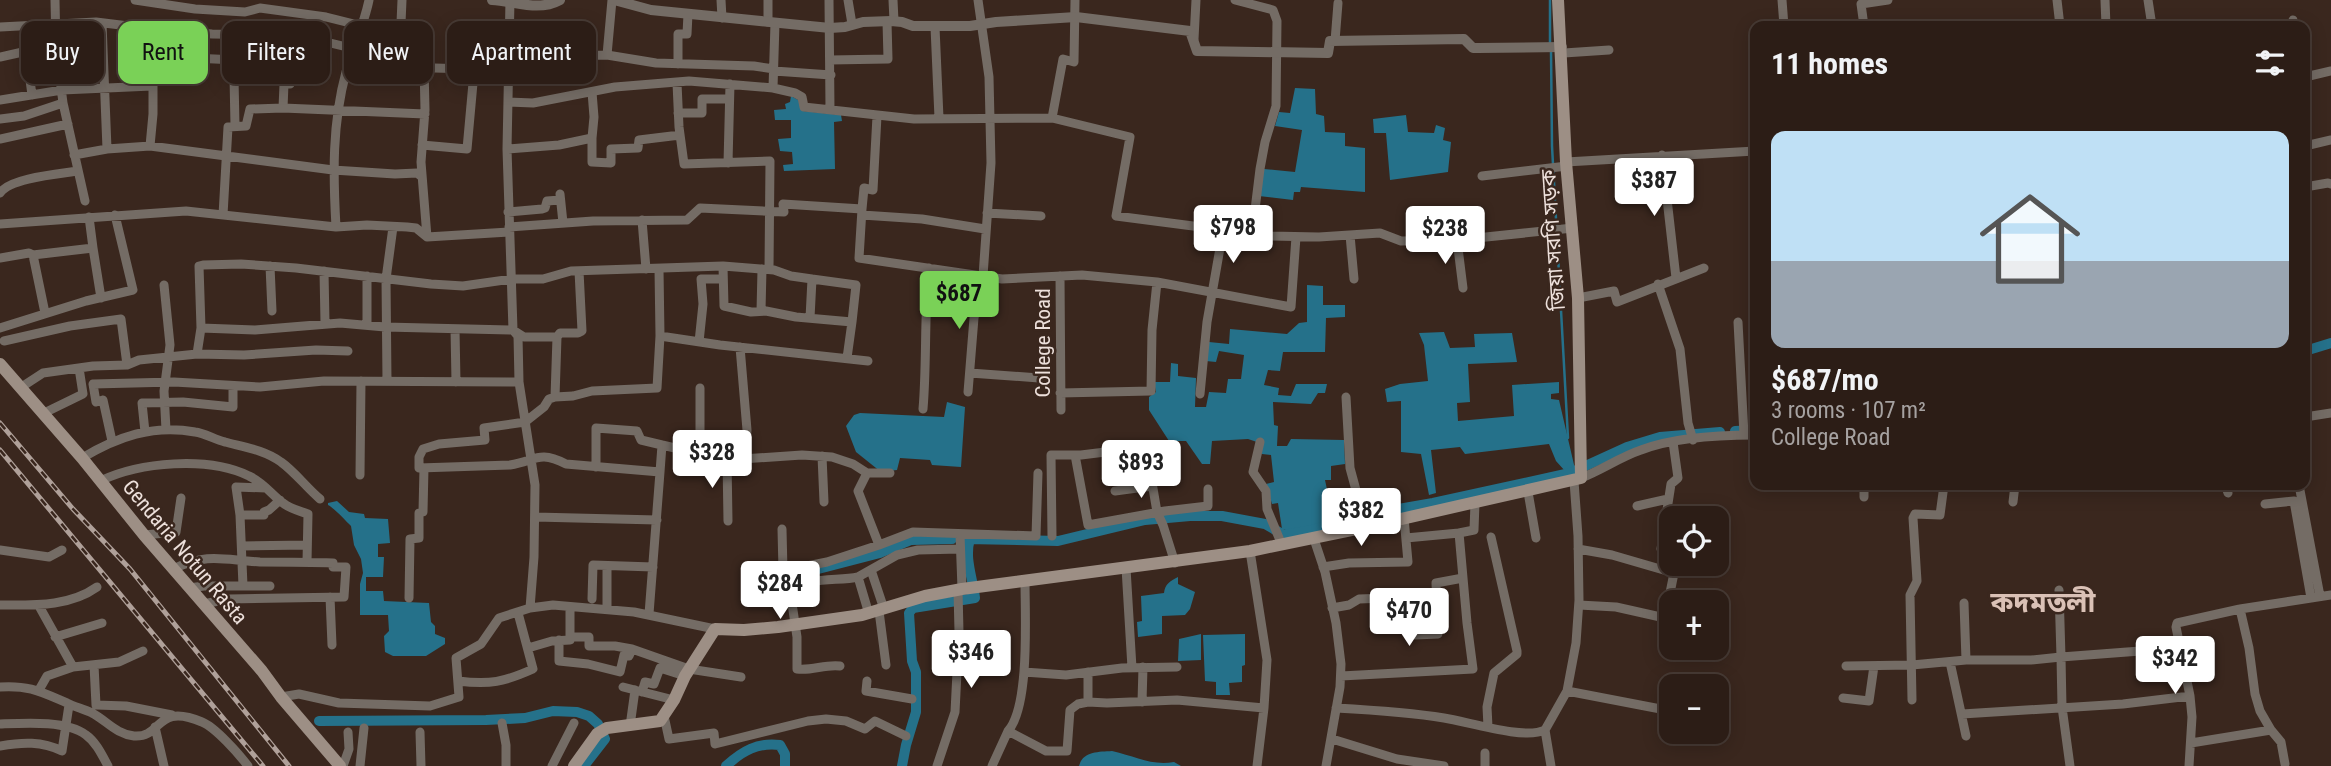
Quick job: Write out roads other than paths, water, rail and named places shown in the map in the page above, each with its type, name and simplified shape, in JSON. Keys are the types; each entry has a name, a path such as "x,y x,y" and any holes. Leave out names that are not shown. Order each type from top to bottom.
{"main road":[{"name":"জিয়া সরণি সড়ক","path":"1558,0 1578,298 1581,446 1579,478"},
{"name":"Gendaria Notun Rasta","path":"0,364 342,766"},
{"path":"574,766 602,731 654,723 664,716 687,673 716,629 744,630 796,625 877,609 925,596 961,594 987,586 1250,551 1282,542 1314,538 1528,492 1579,478"}],"street":[{"path":"55,0 55,21"},
{"path":"135,0 195,9 245,12 260,8 344,22"},
{"path":"363,21 369,0"},
{"path":"401,21 402,0"},
{"path":"492,0 548,6 560,0"},
{"path":"607,55 613,0 688,14 830,28 891,21 935,27 1076,17 1190,31 1197,51 1328,53 1330,41 1461,39 1473,48 1562,49 1564,53 1609,50"},
{"path":"721,0 722,18"},
{"path":"768,0 773,88"},
{"path":"829,0 830,109"},
{"path":"848,0 852,24"},
{"path":"830,60 888,60 893,0"},
{"path":"968,392 974,318 983,276 991,163 989,77 978,0"},
{"path":"1052,118 1063,59 1074,62 1075,0"},
{"path":"1194,41 1196,0"},
{"path":"1235,0 1274,5 1277,21 1276,106 1262,156 1252,234"},
{"path":"1782,0 1784,21"},
{"path":"1862,21 1856,2 1888,0"},
{"path":"2057,0 2059,21"},
{"path":"2105,0 2106,21"},
{"path":"2148,0 2151,21"},
{"path":"510,1 510,21"},
{"path":"1335,41 1338,3"},
{"path":"678,64 678,34 687,34 688,14"},
{"path":"0,27 21,26"},
{"path":"935,27 939,118"},
{"path":"0,57 21,52"},
{"path":"104,55 107,149"},
{"path":"596,55 656,63 754,66 831,75"},
{"path":"2310,74 2331,71"},
{"path":"508,102 533,103 615,87 689,81 773,88 802,97 804,107 877,116 1052,118 1130,137 1116,216 1223,232 1296,237 1380,233 1401,241 1457,240 1573,228"},
{"path":"677,83 684,164 770,161 770,211 761,311"},
{"path":"728,163 730,83"},
{"path":"30,84 32,95"},
{"path":"61,84 85,201"},
{"path":"235,126 236,84"},
{"path":"283,108 284,84"},
{"path":"336,227 334,137 344,84"},
{"path":"424,84 422,177 427,237"},
{"path":"422,145 467,149 473,84"},
{"path":"509,84 508,212 513,330 518,336 519,382 535,485 530,608"},
{"path":"0,100 62,90 152,86 150,146"},
{"path":"592,92 592,162 611,163 611,149 638,148 639,140 680,135"},
{"path":"678,113 702,113 702,99 729,99"},
{"path":"0,119 24,116 63,103"},
{"path":"222,215 228,127 246,126 248,110 251,108 425,114"},
{"path":"862,212 864,188 873,190 877,116"},
{"path":"0,139 68,124"},
{"path":"507,149 559,145 592,138"},
{"path":"2310,145 2331,140"},
{"path":"74,155 150,146 333,170 417,173 422,177"},
{"path":"1482,176 1662,155 1750,151"},
{"path":"1662,155 1676,278"},
{"path":"0,193 4,187 16,182 78,171"},
{"path":"2310,186 2331,184"},
{"path":"508,212 542,209 547,201 560,197 563,223"},
{"path":"0,224 186,211 336,227 367,225 416,228 427,237 563,223 687,220 700,208 783,212 783,204 922,219 985,229"},
{"name":"College Road","path":"862,212 859,258 1002,279 1082,275 1157,282 1291,307 1296,237"},
{"path":"987,213 1041,216"},
{"path":"0,328 133,290 115,215"},
{"path":"89,217 101,298"},
{"path":"642,220 646,269"},
{"path":"387,381 386,279 393,227"},
{"path":"1200,394 1207,322 1223,232"},
{"path":"1350,235 1354,279"},
{"path":"1457,240 1463,288"},
{"path":"0,258 93,248"},
{"path":"33,255 45,313"},
{"path":"197,354 201,328 199,266 270,266 431,285 463,286 512,279 543,279 579,271 723,266 765,269 856,285 847,358"},
{"path":"270,266 272,311"},
{"path":"723,266 724,306 751,312 852,322"},
{"path":"923,410 929,268"},
{"path":"1578,298 1614,291 1618,302 1704,268"},
{"path":"659,269 660,336 657,388 580,392 573,396 549,399 544,407 524,422 484,428 485,440 429,445 419,457 419,468 509,465 540,456 566,464 660,472"},
{"path":"324,271 325,323"},
{"path":"201,328 255,330 325,323 367,324 385,327 513,330 524,337 556,337 560,333 582,331 579,271"},
{"path":"367,276 367,324"},
{"name":"College Road","path":"1060,276 1061,410"},
{"path":"699,342 703,304 701,279 723,279"},
{"path":"810,318 812,279"},
{"path":"1060,393 1151,391 1152,330 1157,282"},
{"path":"1658,284 1680,349 1688,422 1693,439"},
{"path":"164,285 170,357 165,382 166,430"},
{"path":"4,341 70,326 121,319 127,365"},
{"path":"1738,322 1744,435"},
{"path":"455,329 456,382"},
{"path":"660,336 868,361"},
{"path":"555,397 556,337"},
{"path":"740,347 747,430 745,460"},
{"path":"20,388 41,373 127,365 139,360 197,354 348,351"},
{"path":"43,414 83,394 79,368"},
{"path":"970,373 1039,379"},
{"path":"112,441 103,400 96,402 93,384 165,382 290,386 324,381 519,382"},
{"path":"360,475 361,381"},
{"path":"145,432 142,403 183,402 233,407 233,386"},
{"path":"700,388 700,454"},
{"path":"1346,397 1350,468 1366,525"},
{"path":"2310,416 2331,413"},
{"path":"596,467 596,428 637,431 641,440 727,460 769,456 822,456 853,464 867,473 890,473"},
{"path":"82,458 112,441 145,432 196,432 264,452 289,468 320,499"},
{"path":"1551,766 1545,730 1567,691 1576,643 1579,605 1579,478 1603,470 1640,450 1693,439 1750,435"},
{"path":"1260,442 1253,472 1266,491 1267,509 1282,542"},
{"path":"1667,506 1671,482 1678,478 1673,442"},
{"path":"649,614 662,445"},
{"path":"1052,536 1051,455 1146,447 1157,513 1175,563"},
{"path":"1075,454 1088,525 1208,506 1208,489"},
{"path":"822,456 824,502"},
{"path":"727,460 727,521"},
{"path":"100,481 131,469 163,465 188,465 234,471 250,476 289,507 308,514 307,562"},
{"path":"409,598 410,539 419,538 419,513 423,512 424,468"},
{"path":"867,473 858,491 879,545"},
{"path":"753,582 785,570 827,562 914,532 1037,536 1038,474"},
{"path":"1115,491 1152,486"},
{"path":"243,586 236,487 266,488"},
{"path":"1864,490 1864,497"},
{"path":"1912,700 1910,595 1917,581 1913,517 1915,514 1940,515 1943,490"},
{"path":"2013,502 2014,490"},
{"path":"2300,490 2316,597"},
{"path":"1528,492 1535,538"},
{"path":"144,535 176,532 181,498"},
{"path":"1637,506 1668,499"},
{"path":"240,515 264,515 264,512 280,500"},
{"path":"2265,504 2294,501 2316,597"},
{"path":"1406,538 1474,530 1475,503"},
{"path":"535,517 657,520"},
{"path":"1323,567 1349,563 1408,562 1404,518"},
{"path":"782,529 785,570 792,594 796,625 797,669 840,666"},
{"path":"1341,676 1473,669 1459,533"},
{"path":"937,766 956,712 961,594 960,534"},
{"path":"1488,727 1487,707 1494,673 1517,654 1491,537"},
{"path":"1314,538 1339,640 1341,676 1326,766"},
{"path":"242,546 307,545"},
{"path":"792,594 796,588 807,583 858,577 897,555 918,550 960,549"},
{"path":"1578,549 1612,555 1659,569"},
{"path":"0,550 49,557 62,550"},
{"path":"1250,551 1268,660 1257,766"},
{"path":"173,569 205,558 333,563 333,567 346,567 344,597 229,599 203,604"},
{"path":"592,599 593,565 653,568"},
{"path":"607,566 607,609"},
{"path":"1126,568 1132,668"},
{"path":"872,570 886,665"},
{"path":"1579,605 1616,607 1665,618 1673,576"},
{"path":"858,577 877,609"},
{"path":"1332,608 1349,605 1359,599 1414,597 1415,635 1438,634 1436,583 1463,578"},
{"path":"992,766 1014,724 1024,673 1025,581"},
{"path":"188,588 270,586"},
{"path":"0,605 38,606 72,599 97,587"},
{"path":"2059,590 2062,707 2070,766"},
{"path":"2189,766 2192,743 2190,696 2177,623 2240,609 2331,595"},
{"path":"330,597 332,645"},
{"path":"1964,603 1966,660"},
{"path":"281,697 299,694 339,703 430,706 459,697 456,658 481,644 499,618 530,608 553,605 607,609 649,614 716,629"},
{"path":"38,606 72,667"},
{"path":"528,648 570,640 570,608"},
{"path":"2240,609 2255,694 2260,711 2281,742 2285,764"},
{"path":"458,681 488,683 516,678 533,669 518,613"},
{"path":"55,637 102,623"},
{"path":"570,637 589,637 589,646 632,649 687,673"},
{"path":"559,640 559,661 588,664 620,672 624,655 629,656 632,649"},
{"path":"1846,666 1912,665 1966,660 2031,660 2180,648"},
{"path":"39,690 47,676 72,667 119,662 143,651"},
{"path":"1950,663 1966,736"},
{"path":"94,665 96,705 126,706 181,715 205,723 248,766"},
{"path":"1843,698 1869,701 1874,666"},
{"path":"1142,702 1143,667"},
{"path":"1024,673 1066,675 1143,667 1177,667"},
{"path":"630,726 638,691 645,682 654,684 660,668 741,677"},
{"path":"1088,672 1088,702"},
{"path":"867,681 866,691 912,699"},
{"path":"0,687 39,690 93,714 112,729 135,736 149,733 172,715"},
{"path":"623,687 674,700"},
{"path":"1567,691 1659,709"},
{"path":"1962,714 2123,704 2190,696"},
{"path":"1008,731 1046,751 1067,751 1070,710 1078,704 1177,700 1264,708"},
{"path":"0,746 28,742 62,751 69,705"},
{"path":"1336,708 1446,718 1527,733 1545,730"},
{"path":"664,716 669,739 714,733 716,744 808,720 826,719 846,721 865,729 875,721 906,736"},
{"path":"0,724 37,723 85,733 101,752 108,766"},
{"path":"502,723 506,766"},
{"path":"552,766 574,723"},
{"path":"155,727 164,766"},
{"path":"360,766 364,729"},
{"path":"2192,743 2271,730"},
{"path":"342,766 349,749 348,732"},
{"path":"420,732 421,766"},
{"path":"1332,739 1397,759 1444,766"},
{"path":"1485,753 1485,766"}],"water":[{"path":"1295,88 1315,89 1316,114 1324,116 1325,132 1345,133 1345,146 1365,148 1365,192 1301,187 1300,192 1294,192 1293,200 1259,196 1264,169 1295,172 1302,130 1275,126 1279,112 1290,113"},
{"path":"791,96 800,101 803,111 841,115 842,121 834,122 835,169 784,171 783,165 793,164 792,152 780,151 778,139 791,138 791,120 775,120 774,110 786,109 785,104 790,102"},
{"path":"1406,115 1408,132 1434,133 1436,125 1445,128 1443,140 1451,142 1448,172 1390,180 1386,133 1374,133 1373,119"},
{"path":"1307,285 1323,286 1323,305 1345,305 1345,317 1326,318 1325,352 1283,352 1280,371 1268,370 1264,385 1279,388 1278,395 1291,396 1296,384 1327,384 1325,393 1318,393 1311,404 1273,402 1274,425 1278,426 1277,446 1287,446 1291,439 1344,440 1345,464 1331,466 1331,480 1325,480 1334,523 1293,532 1282,529 1278,503 1272,504 1266,484 1274,482 1271,455 1262,454 1257,442 1248,439 1212,441 1210,464 1202,464 1186,441 1169,441 1149,410 1149,397 1156,392 1154,382 1170,382 1171,363 1178,364 1178,376 1196,378 1195,407 1206,407 1209,392 1226,393 1228,379 1241,379 1244,355 1219,351 1216,362 1206,361 1209,342 1229,344 1230,329 1287,334 1299,323 1307,322"},
{"path":"1444,332 1450,348 1475,347 1474,334 1512,333 1517,362 1468,364 1470,402 1457,403 1458,421 1514,416 1512,385 1559,382 1559,393 1551,394 1551,399 1559,400 1575,469 1565,471 1556,461 1549,444 1465,454 1460,447 1431,450 1436,493 1429,495 1421,454 1401,452 1401,401 1387,402 1385,389 1400,384 1428,381 1424,345 1419,333"},
{"path":"947,402 965,407 961,467 932,465 930,460 900,458 897,470 881,472 856,452 846,426 854,415 860,413 944,417"},
{"path":"337,501 349,512 364,514 365,518 388,519 390,543 378,544 378,557 384,557 383,577 366,577 366,591 383,591 384,601 429,603 435,634 445,638 445,644 426,656 393,656 385,652 384,636 389,631 388,615 360,615 360,584 363,573 361,559 354,545 351,526 328,505"},
{"path":"1178,577 1178,584 1195,592 1190,609 1185,615 1162,616 1162,634 1138,637 1137,622 1142,621 1141,596 1164,593 1168,583"},
{"path":"1201,634 1201,660 1178,661 1179,639"},
{"path":"1245,634 1242,682 1229,683 1230,695 1216,695 1216,682 1205,681 1203,635"},
{"path":"1112,751 1150,762 1174,762 1181,766 1079,766 1088,755"}],"waterway":[{"path":"1550,0 1550,43"},
{"path":"1551,50 1552,146 1568,438"},
{"path":"2310,349 2331,343"},
{"path":"1735,431 1750,430"},
{"path":"967,539 1058,541 1145,520 1190,516 1222,516 1265,524 1284,535 1312,530 1358,516 1433,503 1570,473 1627,447 1660,437 1720,432"},
{"path":"799,574 880,553 911,540 952,539"},
{"path":"902,766 916,712 916,672 912,661 909,613 913,608 975,598 968,561 970,539"},
{"path":"319,721 486,720 525,718 553,711 577,712 589,716 598,724 605,739 584,766"},
{"path":"726,766 751,749 772,744 780,745 785,754 785,766"}],"railway":[{"path":"0,423 73,509 130,569 289,766"},
{"path":"0,450 263,766"}],"district":[{"name":"কদমতলী","path":"2043,602"}]}
